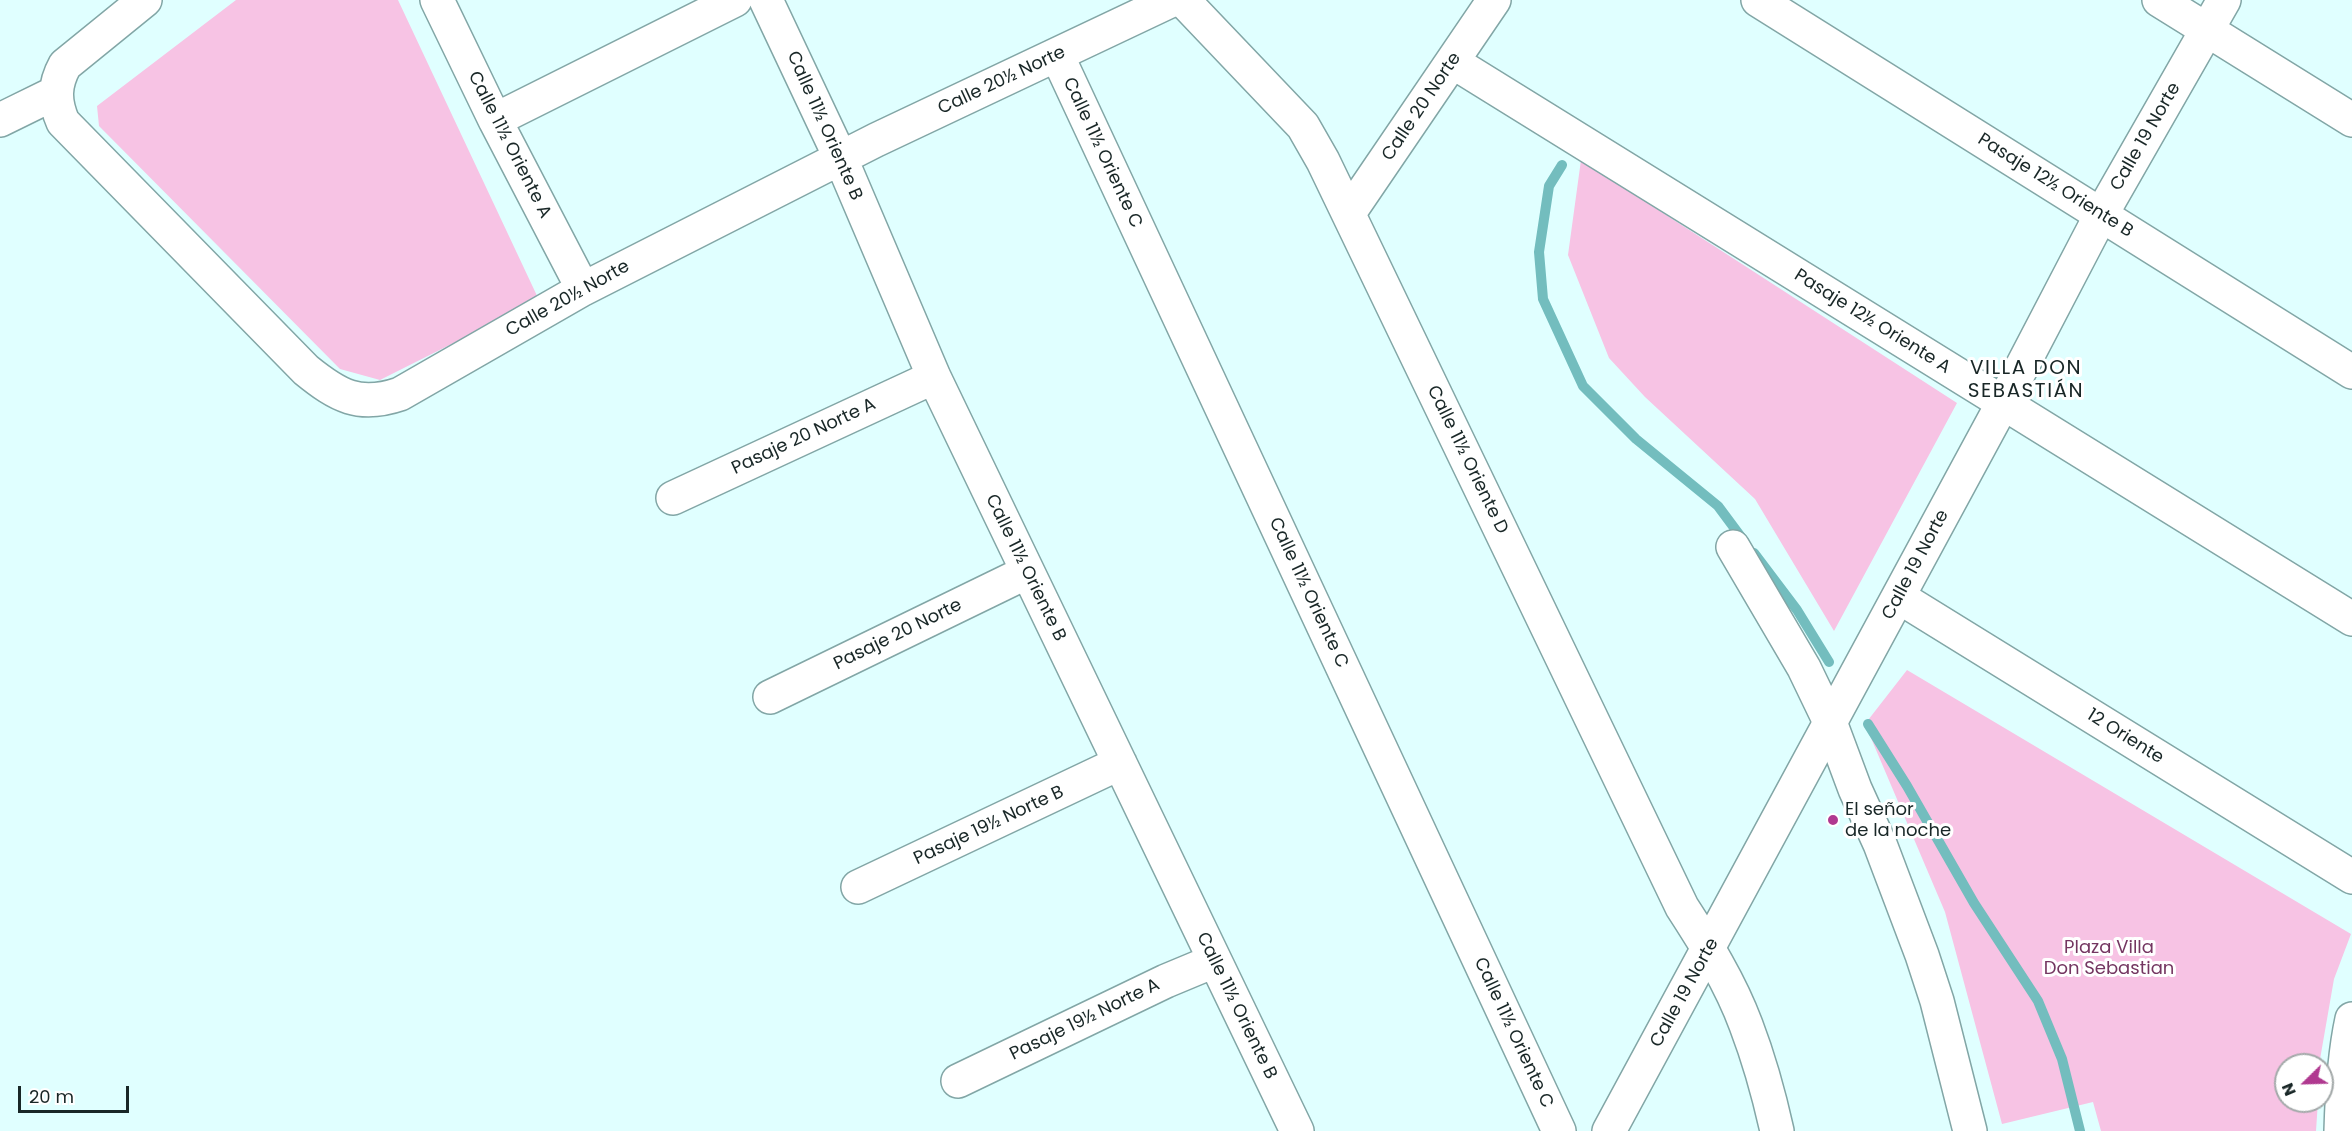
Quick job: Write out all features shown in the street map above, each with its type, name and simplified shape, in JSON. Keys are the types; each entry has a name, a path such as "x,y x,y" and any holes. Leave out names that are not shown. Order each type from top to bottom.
{"street":[{"path":"0,120 55,93 58,78 65,65 145,0"},
{"name":"Calle 11½ Oriente A","path":"437,0 495,120 583,289"},
{"path":"495,120 735,0"},
{"name":"Calle 11½ Oriente B","path":"766,0 841,159 934,377 1297,1131"},
{"name":"Calle 20½ Norte","path":"55,93 60,115 73,134 306,370 328,388 341,395 370,401 400,394 583,289 876,140 1172,0"},
{"name":"Calle 11½ Oriente D","path":"1183,0 1303,126 1323,161 1682,907 1709,949 1746,1024 1777,1131"},
{"name":"Calle 20 Norte","path":"1349,213 1494,0"},
{"name":"Pasaje 12½ Oriente B","path":"1758,0 2352,372"},
{"path":"2159,0 2352,120"},
{"name":"Calle 19 Norte","path":"1609,1131 1899,597 2101,215 2224,0"},
{"name":"Calle 11½ Oriente C","path":"1057,55 1559,1131"},
{"name":"Pasaje 12½ Oriente A","path":"1453,62 2352,619"},
{"name":"Pasaje 20 Norte A","path":"673,498 934,377"},
{"path":"1733,547 1804,668 1830,722 1855,789 1894,877 1937,1001 1970,1131"},
{"name":"Pasaje 20 Norte","path":"770,698 1027,572"},
{"name":"12 Oriente","path":"1899,597 2352,877"},
{"name":"Pasaje 19½ Norte B","path":"858,887 1120,763"},
{"name":"Pasaje 19½ Norte A","path":"958,1081 1166,981 1214,961"},
{"path":"2341,1131 2342,1090 2352,1019"}],"green space":[{"path":"236,0 398,0 539,300 380,380 340,369 99,126 97,106"},
{"path":"1581,160 1957,403 1834,631 1755,499 1645,397 1609,358 1568,255"},
{"name":"Plaza Villa Don Sebastian","path":"1907,670 2351,934 2334,979 2321,1053 2274,1053 2274,1113 2317,1113 2316,1131 2101,1131 2093,1102 2002,1124 1945,912 1865,724"}],"waterway":[{"path":"1562,165 1549,186 1539,252 1543,299 1583,386 1636,439 1718,506 1744,541"},
{"path":"1754,553 1797,610 1829,662"},
{"path":"1868,724 1907,786 1974,903 2038,1001 2062,1059 2080,1131"}],"place":[{"name":"El señor de la noche","path":"1833,820"}],"district":[{"name":"VILLA DON SEBASTIÁN","path":"2026,380"}]}
